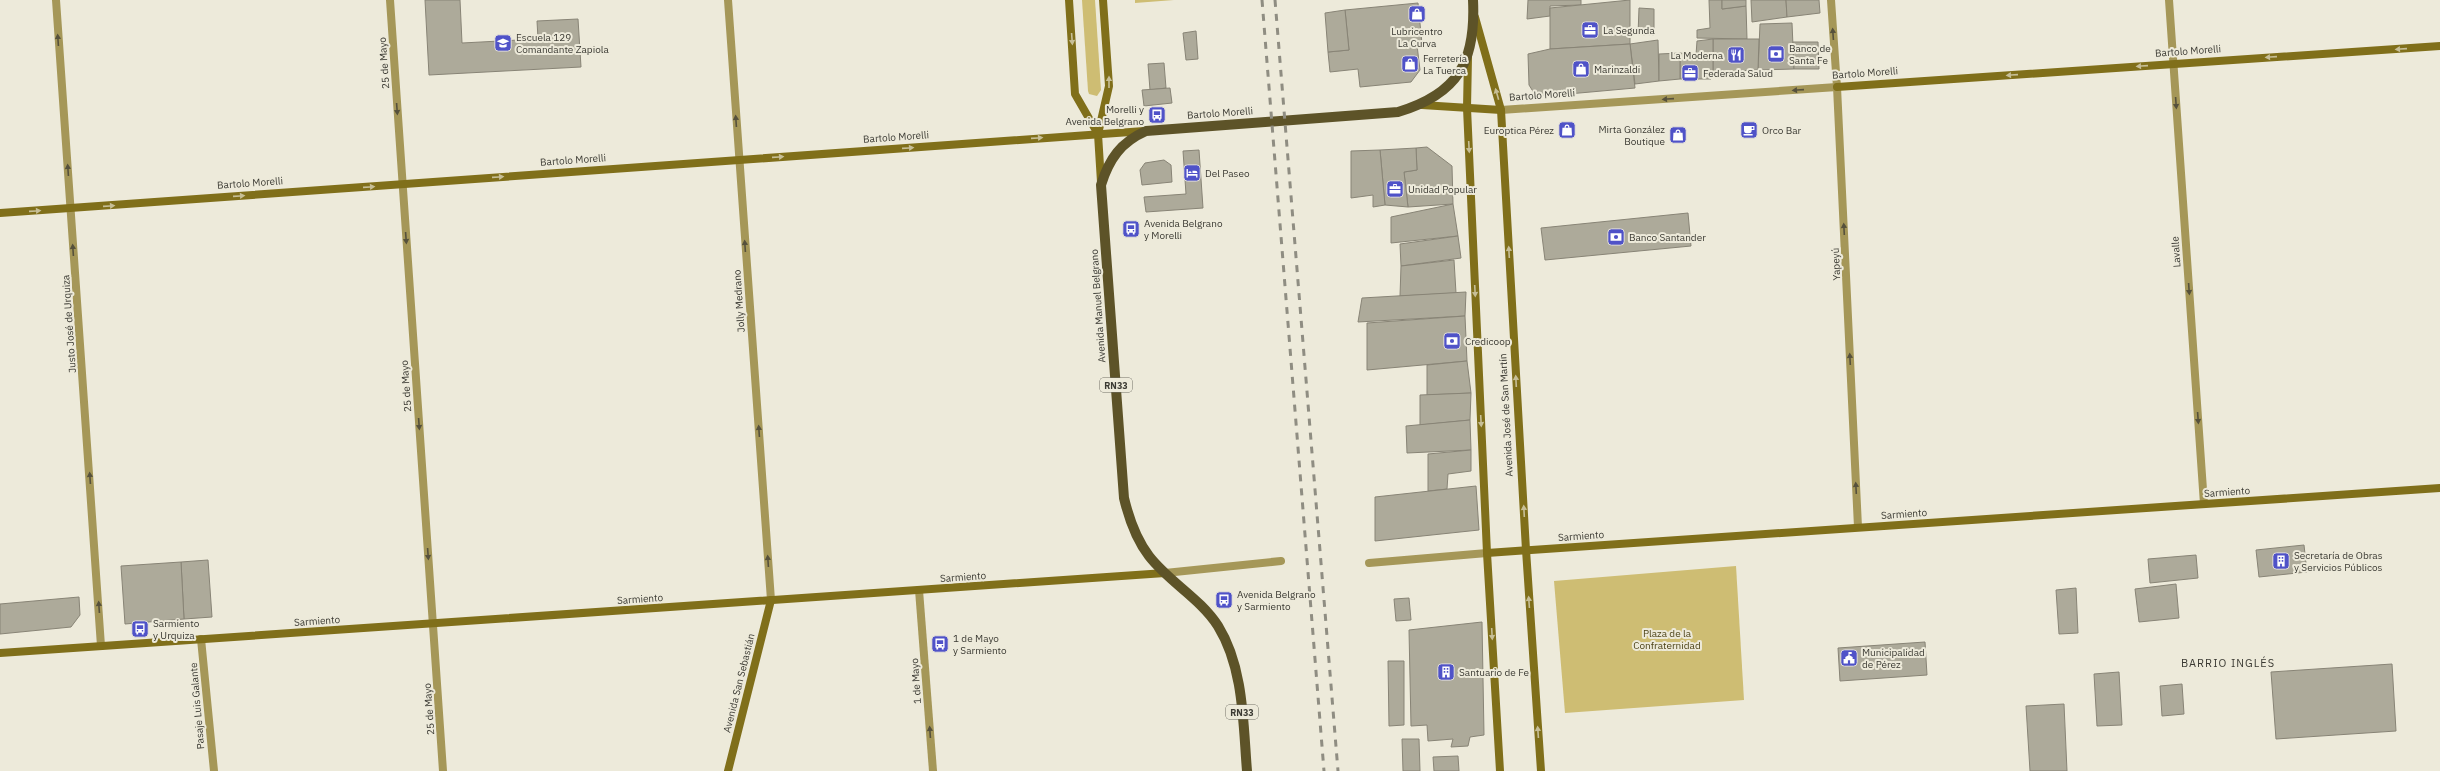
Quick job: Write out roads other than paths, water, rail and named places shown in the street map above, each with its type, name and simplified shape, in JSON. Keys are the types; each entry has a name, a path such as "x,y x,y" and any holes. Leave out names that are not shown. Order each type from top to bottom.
{"main road":[{"name":"Avenida José de San Martín","path":"1468,57 1474,14 1473,0"},
{"name":"RN33","path":"1422,105 1441,93 1456,79 1468,57"},
{"name":"Bartolo Morelli","path":"1146,131 1398,112 1422,105"},
{"name":"Avenida Manuel Belgrano","path":"1146,131 1121,146 1106,170 1101,185 1124,498 1130,522 1149,557 1202,607 1218,626 1231,654 1239,686 1246,771"}],"street":[{"name":"Justo José de Urquiza","path":"56,0 102,646"},
{"name":"25 de Mayo","path":"390,0 443,771"},
{"name":"Jolly Medrano","path":"728,0 771,600"},
{"name":"Avenida Manuel Belgrano","path":"1069,0 1075,94 1098,134"},
{"name":"Avenida Manuel Belgrano","path":"1101,185 1098,134 1109,86 1104,0"},
{"name":"Yapeyú","path":"1831,0 1837,87 1858,527"},
{"name":"Lavalle","path":"2169,0 2204,504"},
{"name":"Avenida José de San Martín","path":"1474,14 1501,110 1526,550 1541,771"},
{"name":"Bartolo Morelli","path":"1422,105 1501,110 2440,46"},
{"name":"Avenida José de San Martín","path":"1468,57 1467,108 1487,553 1500,771"},
{"name":"Bartolo Morelli","path":"0,213 1146,131"},
{"name":"Sarmiento","path":"1369,563 1526,550 2440,488"},
{"name":"Sarmiento","path":"0,653 1165,573 1281,561"},
{"name":"1 de Mayo","path":"919,590 933,771"},
{"name":"Avenida San Sebastián","path":"728,771 771,600"},
{"name":"Pasaje Luis Galante","path":"201,639 214,771"}],"railway":[{"path":"1262,0 1324,771"},
{"path":"1275,0 1338,771"}],"place":[{"name":"Lubricentro La Curva","path":"1417,14"},
{"name":"La Segunda","path":"1590,30"},
{"name":"Escuela 129 Comandante Zapiola","path":"503,43"},
{"name":"Banco de Santa Fe","path":"1776,54"},
{"name":"La Moderna","path":"1736,55"},
{"name":"Ferretería La Tuerca","path":"1410,64"},
{"name":"Marinzaldi","path":"1581,69"},
{"name":"Federada Salud","path":"1690,73"},
{"name":"Morelli y Avenida Belgrano","path":"1157,115"},
{"name":"Europtica Pérez","path":"1567,130"},
{"name":"Orco Bar","path":"1749,130"},
{"name":"Mirta González Boutique","path":"1678,135"},
{"name":"Del Paseo","path":"1192,173"},
{"name":"Unidad Popular","path":"1395,189"},
{"name":"Avenida Belgrano y Morelli","path":"1131,229"},
{"name":"Banco Santander","path":"1616,237"},
{"name":"Credicoop","path":"1452,341"},
{"name":"Secretaría de Obras y Servicios Públicos","path":"2281,561"},
{"name":"Avenida Belgrano y Sarmiento","path":"1224,600"},
{"name":"Sarmiento y Urquiza","path":"140,629"},
{"name":"1 de Mayo y Sarmiento","path":"940,644"},
{"name":"Municipalidad de Pérez","path":"1849,658"},
{"name":"Santuario de Fe","path":"1446,672"}],"district":[{"name":"BARRIO INGLÉS","path":"2228,663"}],"park label":[{"name":"Plaza de la Confraternidad","path":"1667,638"}]}
